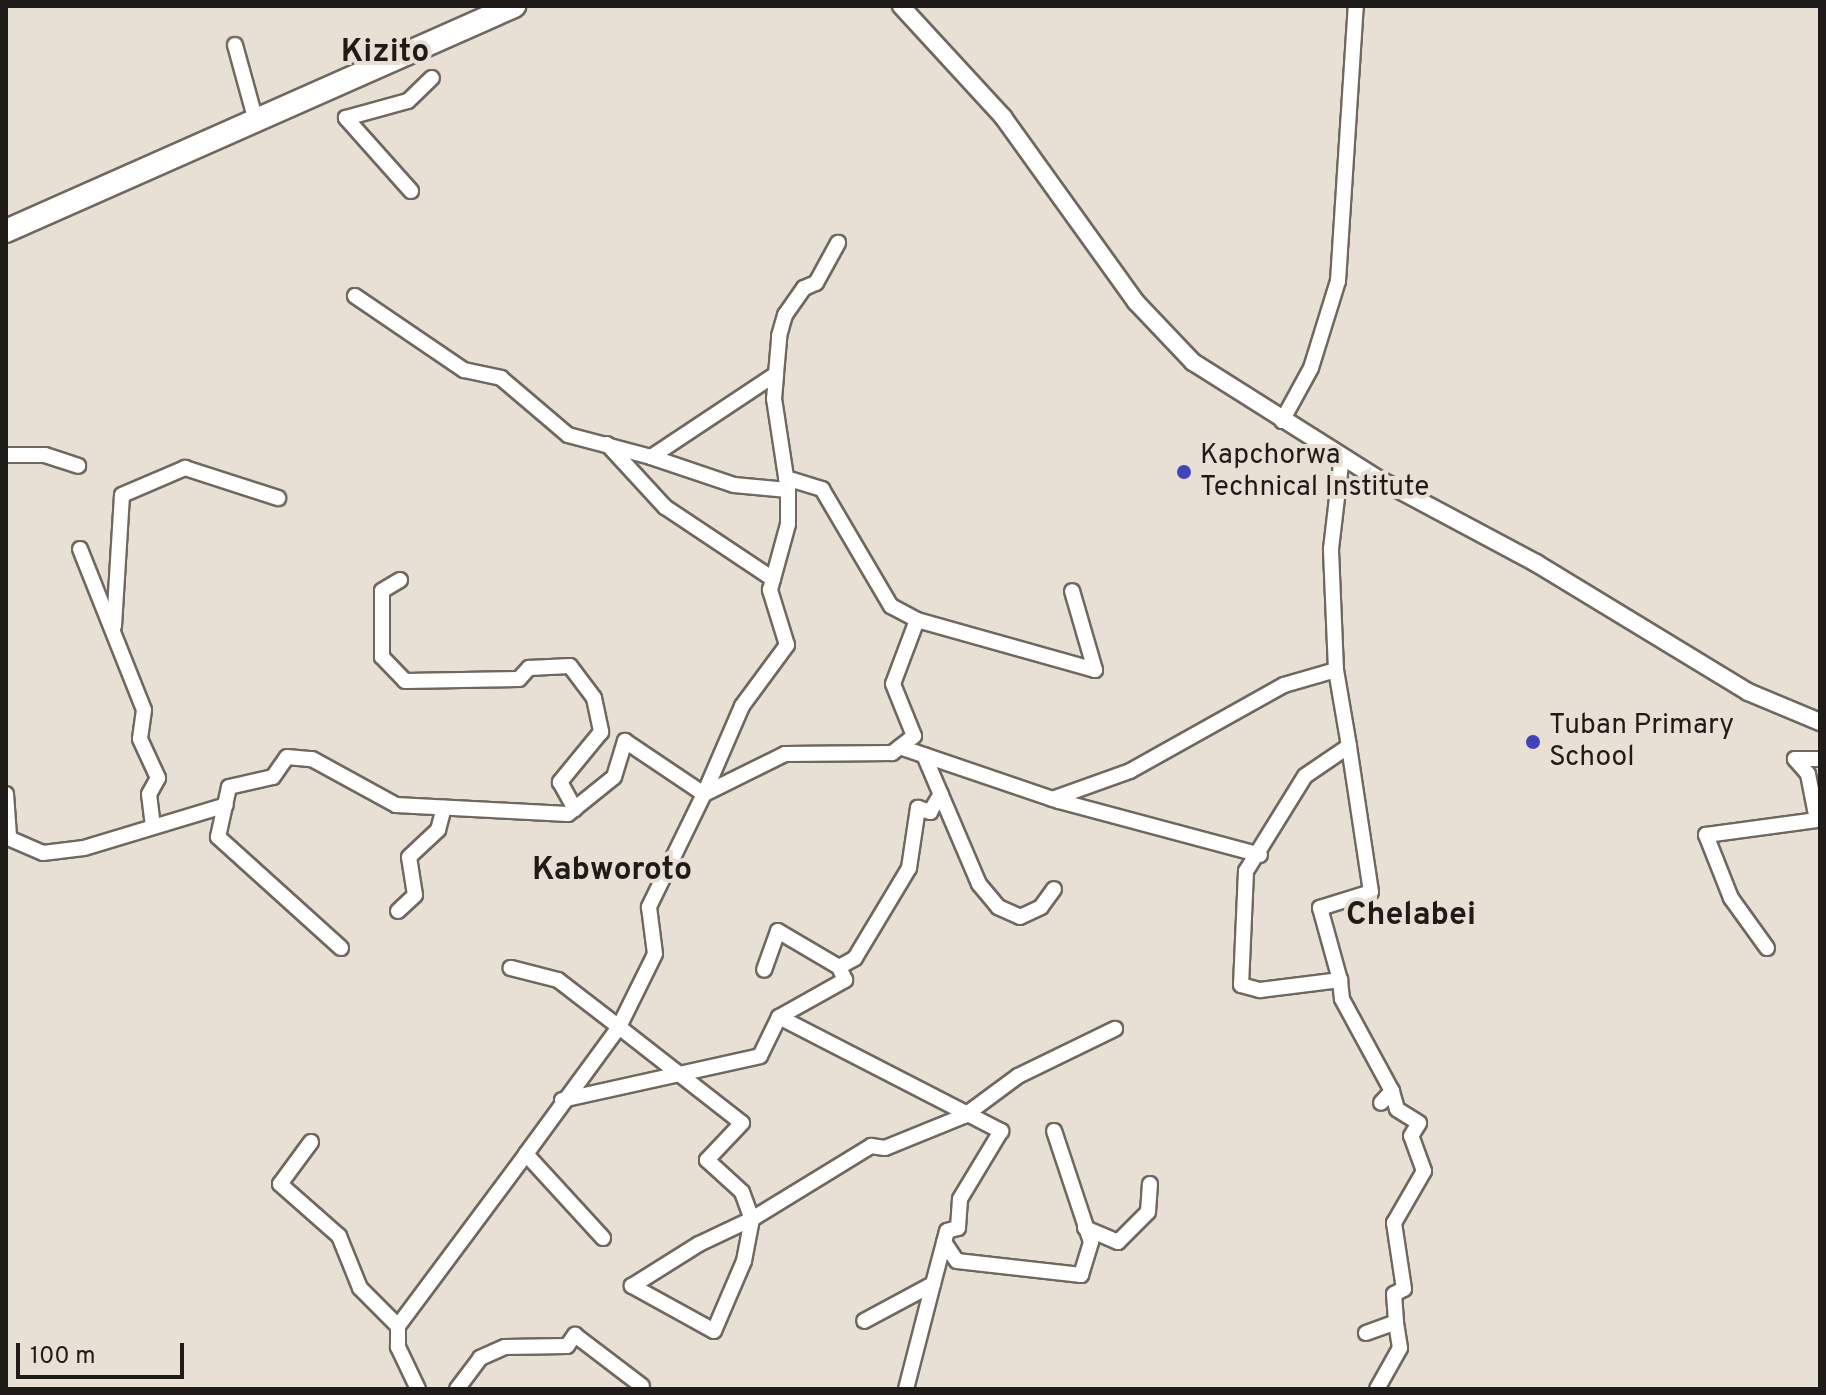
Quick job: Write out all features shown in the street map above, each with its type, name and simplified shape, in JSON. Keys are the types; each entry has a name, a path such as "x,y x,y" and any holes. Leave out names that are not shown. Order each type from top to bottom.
{"main road":[{"path":"6,231 514,6"}],"street":[{"path":"901,6 1003,117 1157,327 1193,362 1282,421 1748,692 1820,722"},
{"path":"1282,421 1311,368 1338,281 1356,6"},
{"path":"235,45 256,121"},
{"path":"411,191 346,118 408,101 432,78"},
{"path":"418,1389 398,1347 398,1326 526,1154 562,1100 619,1027 655,954 649,907 704,794 742,706 787,645 773,579 788,524 776,374 785,315 804,288 816,283 838,243"},
{"path":"355,296 464,370 501,378 568,435 604,441 734,485 787,484 822,489 891,606 917,620 1095,670 1072,591"},
{"path":"651,457 776,374"},
{"path":"604,441 665,507 773,579"},
{"path":"6,455 45,455 78,466"},
{"path":"1342,456 1331,549 1336,670 1371,892 1320,908 1340,980 1342,999 1392,1091 1397,1109 1419,1123 1411,1136 1424,1171 1394,1223 1404,1289 1394,1294 1400,1348 1377,1389"},
{"path":"114,626 122,495 185,468 278,498"},
{"path":"80,549 114,626 144,710 140,739 158,778 149,794 153,827"},
{"path":"400,580 382,591 382,657 405,681 519,679 529,668 570,666 594,698 601,732 560,782 575,809"},
{"path":"900,747 914,736 893,684 917,620"},
{"path":"1052,799 1130,771 1284,685 1336,670"},
{"path":"341,948 218,837 229,787 273,777 287,757 312,759 396,805 568,814 614,777 625,741 704,794"},
{"path":"1340,980 1260,990 1241,985 1246,871 1260,855 1305,776 1349,746"},
{"path":"704,794 785,754 808,759 900,747 1052,799 1260,855"},
{"path":"924,755 979,884 998,907 1020,917 1041,907 1054,889"},
{"path":"1767,948 1731,898 1706,835 1819,826 1808,774 1795,759 1820,759"},
{"path":"6,794 7,836 43,853 153,827 226,805"},
{"path":"839,967 855,958 909,868 918,808 930,812 941,794"},
{"path":"398,911 415,895 409,857 438,830 444,808"},
{"path":"562,1100 760,1056 779,1017 845,980 839,967 778,931 764,970"},
{"path":"511,968 558,980 682,1073 742,1123 707,1160 742,1192 752,1219 744,1261 714,1331 632,1286 699,1244 752,1219 871,1146 885,1148 967,1114 1018,1076 1115,1029"},
{"path":"779,1017 1001,1131 960,1199 958,1228 947,1231 906,1389"},
{"path":"1381,1103 1392,1091"},
{"path":"944,1242 957,1261 1081,1275 1091,1242 1085,1228 1080,1193 1054,1131"},
{"path":"311,1142 280,1184 339,1236 360,1288 398,1326"},
{"path":"526,1154 603,1238"},
{"path":"1085,1228 1118,1242 1148,1212 1150,1184"},
{"path":"864,1321 933,1284"},
{"path":"1366,1333 1396,1322"},
{"path":"457,1389 480,1358 505,1347 567,1346 575,1335 642,1386"}],"place":[{"name":"Kapchorwa Technical Institute","path":"1184,472"},
{"name":"Tuban Primary School","path":"1533,742"}],"district":[{"name":"Kizito","path":"385,53"},
{"name":"Kabworoto","path":"612,871"},
{"name":"Chelabei","path":"1411,916"}]}
